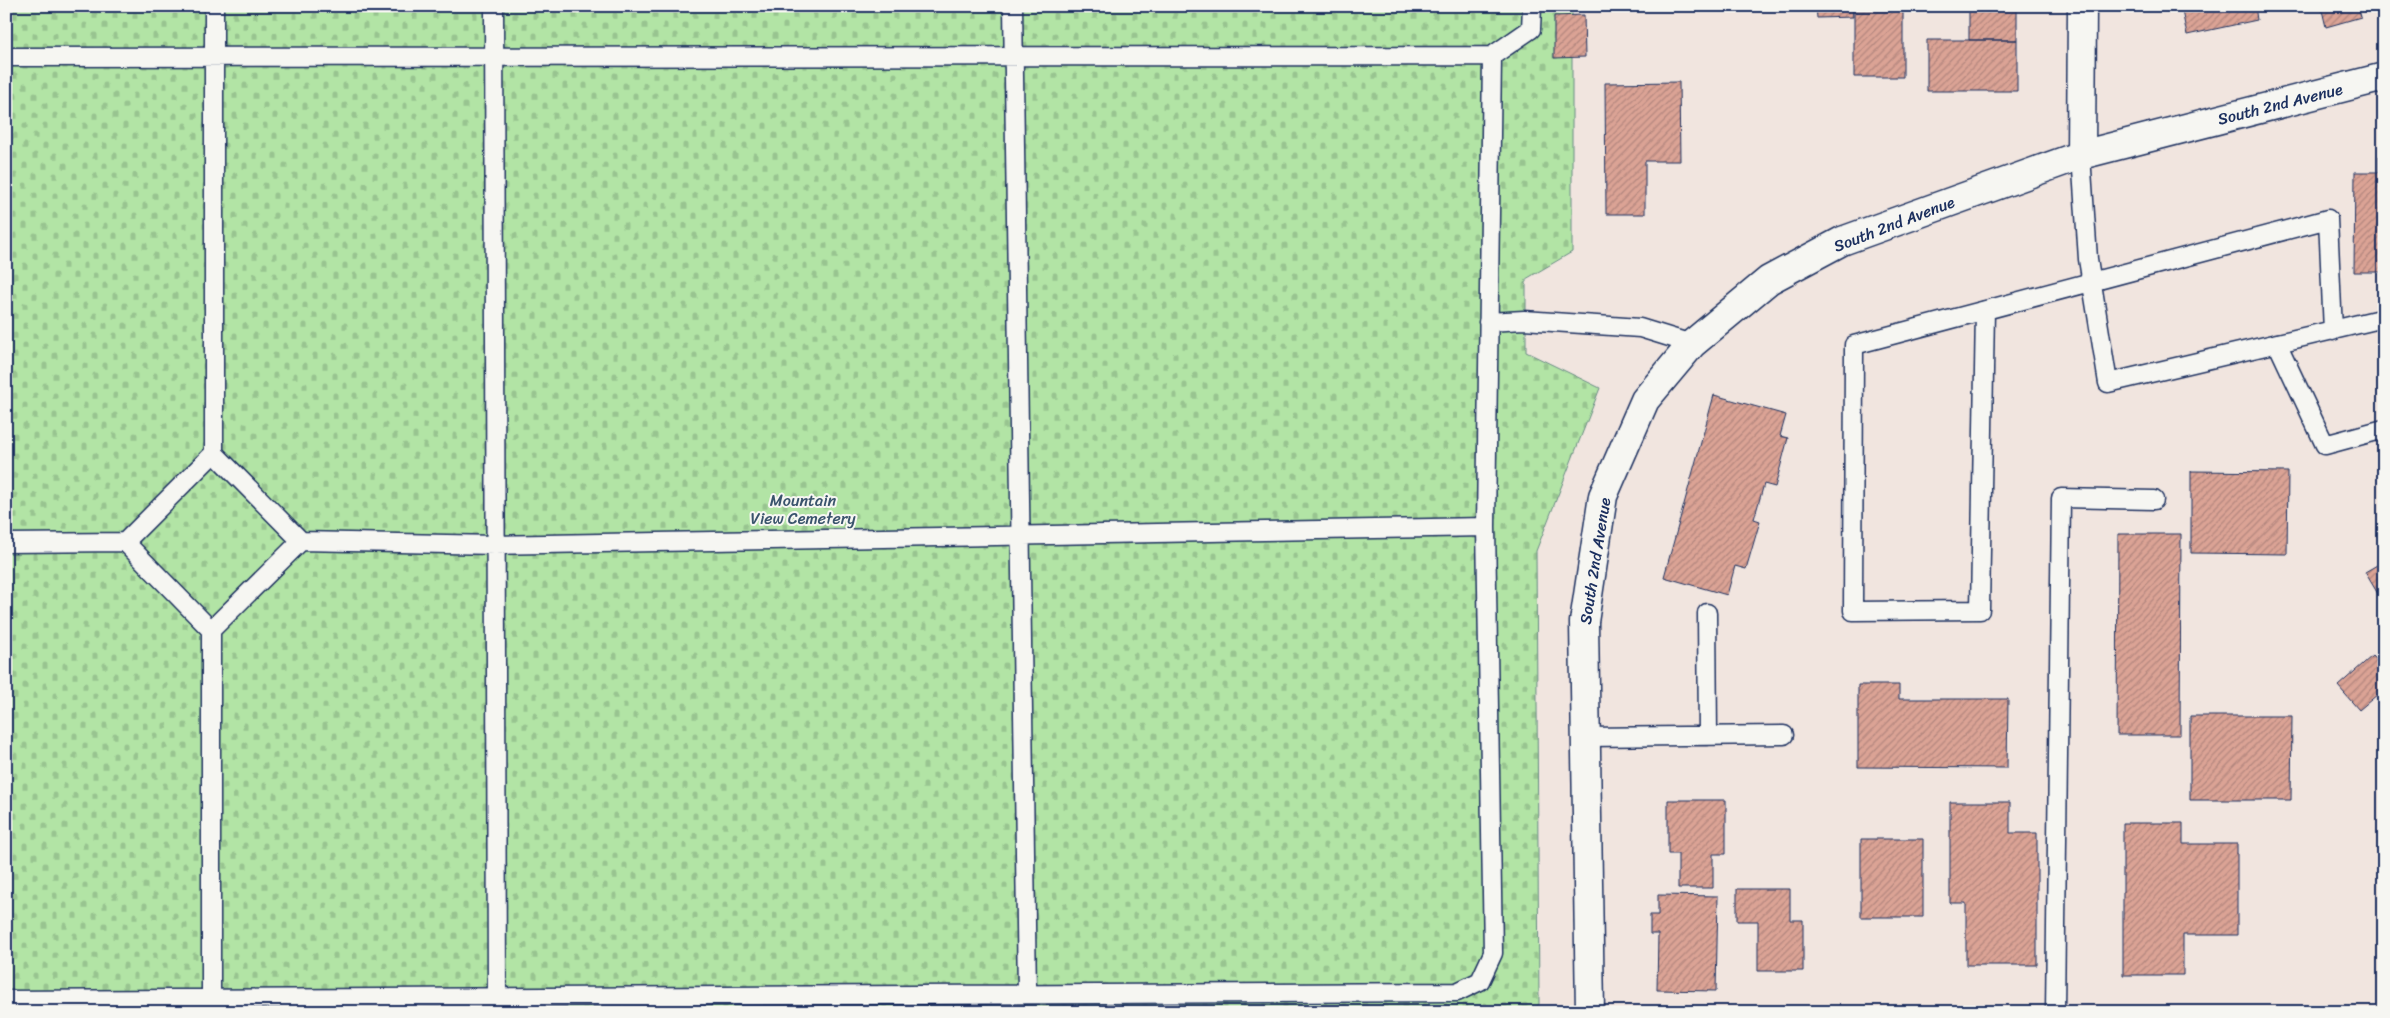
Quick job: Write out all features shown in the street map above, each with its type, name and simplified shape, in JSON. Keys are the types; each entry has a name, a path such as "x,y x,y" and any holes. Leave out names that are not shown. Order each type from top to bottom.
{"main road":[{"path":"2081,155 2082,6"},
{"name":"South 2nd Avenue","path":"1590,1012 1584,622 1603,496 1645,400 1692,344 1769,280 1842,242 2081,155 2384,78"}],"lane":[{"path":"214,6 214,453 301,541 496,545 1486,527"},
{"path":"494,6 497,997"},
{"path":"1013,6 1027,994"},
{"path":"6,57 1492,56 1532,28 1532,6"},
{"path":"6,1000 1457,992 1480,980 1492,953 1486,527 1492,56"},
{"path":"2081,155 2091,281 2108,384 2384,318"},
{"path":"1985,310 1980,610 1853,611 1854,345 2091,281 2328,219 2333,330"},
{"path":"1488,322 1524,320 1640,328 1692,344"},
{"path":"2278,343 2325,445 2384,429"},
{"path":"6,543 125,542 214,453"},
{"path":"2055,1012 2061,498 2154,500"},
{"path":"211,630 301,541"},
{"path":"125,542 211,630 212,999"},
{"path":"1707,613 1708,736"},
{"path":"1585,737 1784,735"}],"green space":[{"name":"Mountain View Cemetery","path":"6,6 1572,6 1572,252 1526,279 1526,352 1600,388 1536,551 1539,1004 1532,1012 6,1012"}],"building":[{"path":"1816,6 1852,6 1853,17 1817,18"},
{"path":"1969,6 2017,6 2017,40 1969,40"},
{"path":"2181,6 2255,6 2257,20 2187,35"},
{"path":"2321,6 2358,6 2361,17 2326,27"},
{"path":"1854,10 1903,10 1903,77 1854,77"},
{"path":"1584,15 1585,57 1554,58 1554,16"},
{"path":"1927,40 2017,40 2017,91 1927,91"},
{"path":"1679,82 1680,161 1645,161 1645,214 1606,214 1605,83"},
{"path":"2379,156 2384,156 2384,272 2354,272 2355,172 2379,172"},
{"path":"1714,395 1786,415 1780,436 1788,438 1775,487 1764,484 1754,519 1760,521 1746,569 1735,566 1727,595 1664,577"},
{"path":"2191,471 2288,472 2287,554 2191,553"},
{"path":"2118,534 2181,534 2180,735 2117,735"},
{"path":"2384,561 2384,604 2365,572"},
{"path":"2372,656 2384,669 2384,689 2359,710 2338,686"},
{"path":"1858,685 1899,685 1899,699 2008,699 2007,768 1858,767"},
{"path":"2190,716 2292,716 2291,800 2190,800"},
{"path":"1668,800 1726,800 1726,854 1713,854 1713,888 1678,888 1678,854 1668,854"},
{"path":"1950,802 2010,802 2010,833 2037,833 2037,965 1966,965 1966,903 1950,903"},
{"path":"2123,823 2183,823 2183,844 2237,844 2237,935 2183,935 2183,975 2123,975"},
{"path":"1861,839 1923,839 1923,917 1861,917"},
{"path":"1737,889 1790,889 1790,920 1803,920 1803,971 1758,971 1758,921 1737,921"},
{"path":"1658,895 1718,896 1716,991 1657,990 1658,934 1650,934 1650,915 1658,915"}]}
